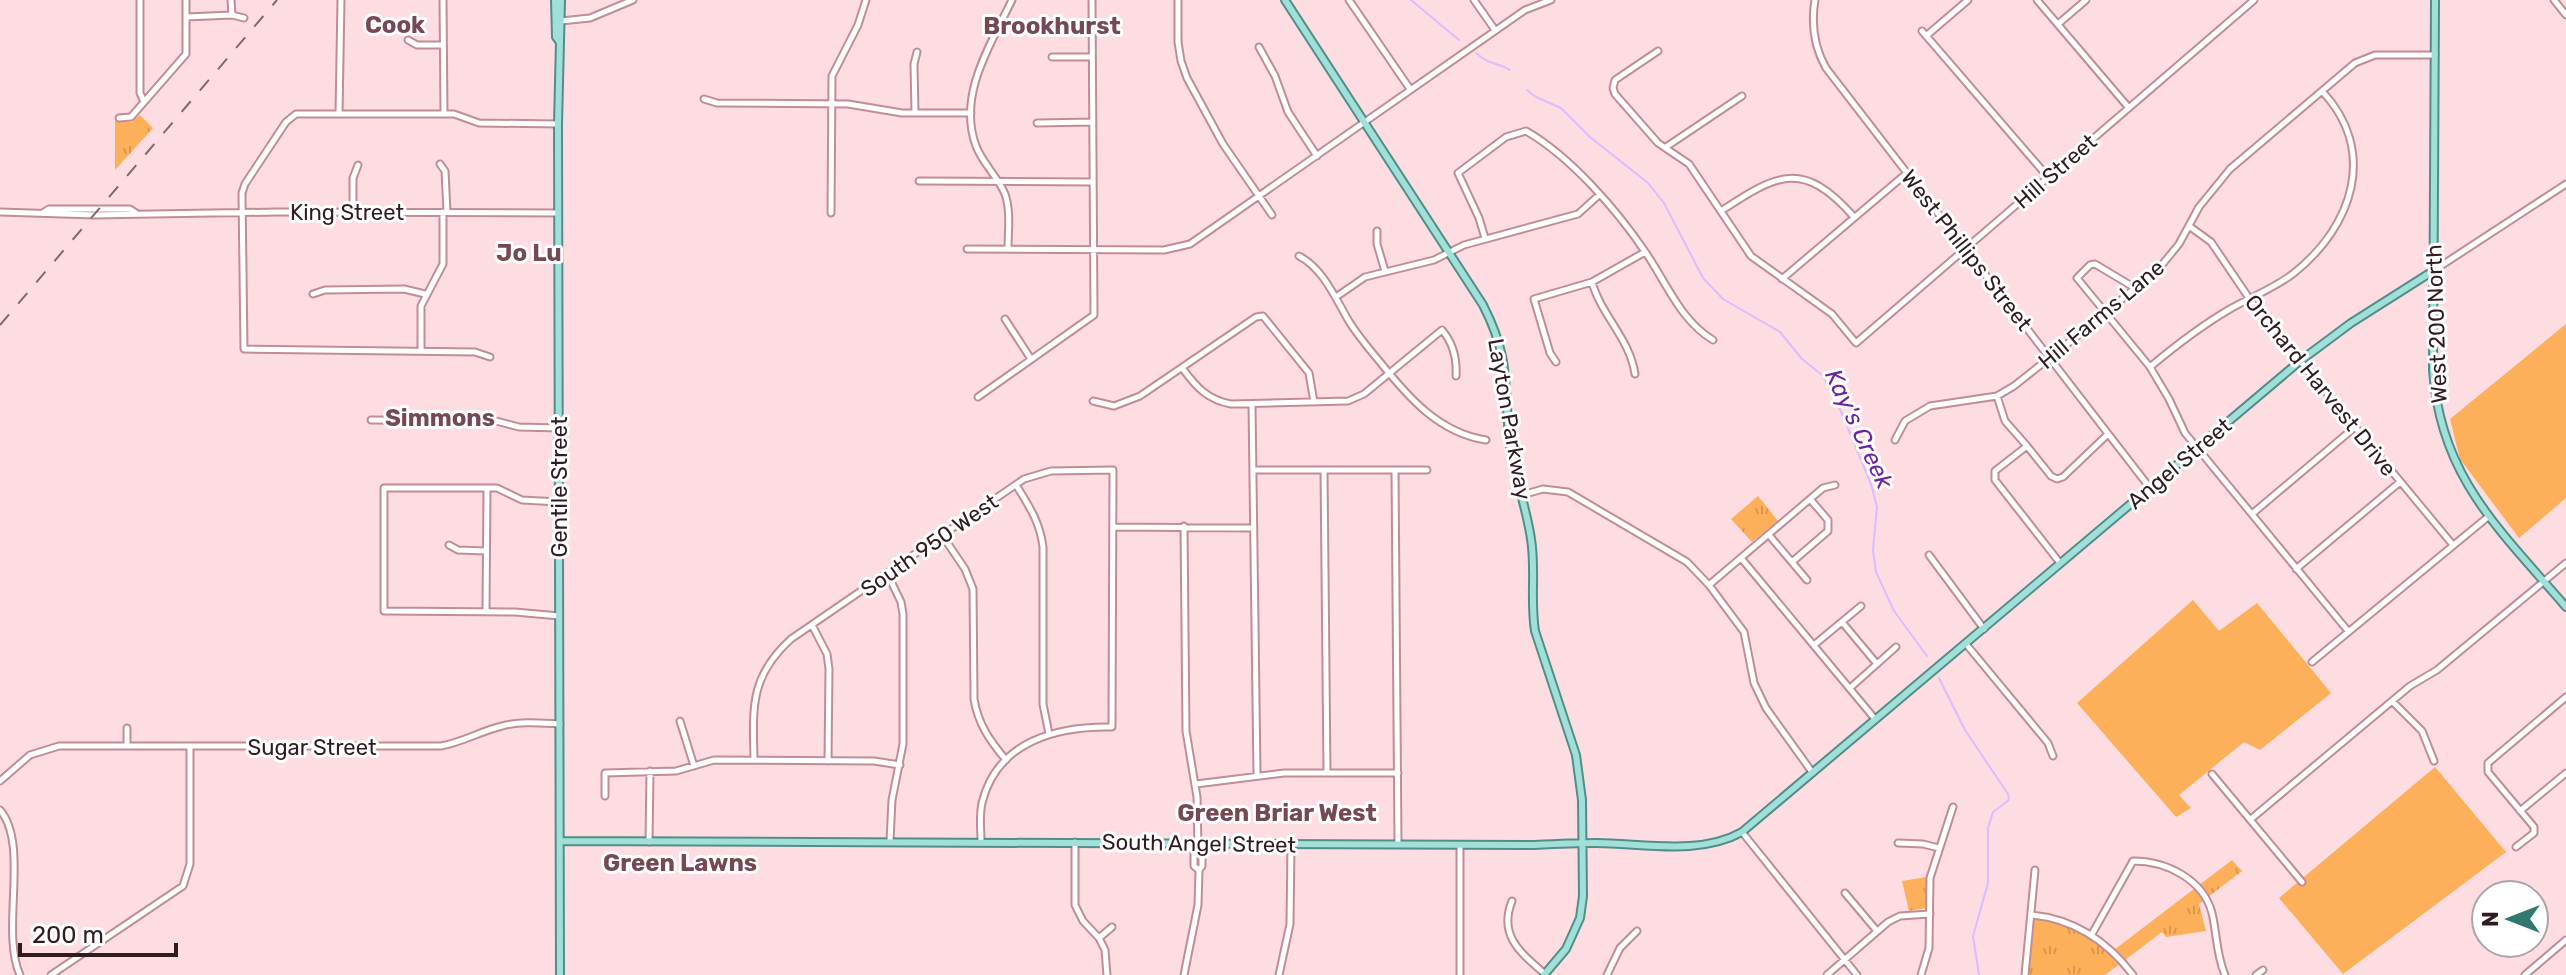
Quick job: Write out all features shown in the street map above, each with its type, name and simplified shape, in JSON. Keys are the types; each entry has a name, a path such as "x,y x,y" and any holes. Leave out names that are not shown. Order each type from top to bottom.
{"main road":[{"path":"558,0 561,21 558,40"},
{"name":"Gentile Street","path":"558,0 560,975"},
{"name":"Layton Parkway","path":"1285,0 1483,305 1503,352 1509,440 1532,541 1535,631 1579,765 1583,843 1580,918 1566,949 1545,975"},
{"name":"West 200 North","path":"2435,0 2433,370 2443,432 2460,474 2489,516 2566,607"},
{"name":"Angel Street","path":"1812,772 2300,361 2351,323 2433,271"},
{"name":"South Angel Street","path":"560,841 981,841 1198,847 1291,844 1697,845 1720,841 1742,832 1812,772"}],"street":[{"path":"140,0 140,93 144,102"},
{"path":"119,118 131,117 186,54 186,0"},
{"path":"231,0 232,15"},
{"path":"339,114 341,0"},
{"path":"443,0 444,114"},
{"path":"561,21 590,18 633,0"},
{"path":"831,213 835,204 832,76 858,25 866,0"},
{"path":"1008,250 1007,203 976,146 971,113 980,64 1012,0"},
{"path":"978,397 1094,315 1092,0"},
{"path":"1178,0 1178,42 1187,78 1223,144 1272,215"},
{"path":"1349,0 1410,89"},
{"path":"1474,0 1495,30"},
{"path":"967,249 1164,250 1190,244 1495,30 1525,10 1551,0"},
{"name":"West Phillips Street","path":"1815,0 1815,39 1818,54 1826,68 2150,488"},
{"path":"1968,0 1924,34 2048,177"},
{"path":"2037,0 2129,108"},
{"path":"2058,24 2086,0"},
{"name":"Hill Street","path":"1782,279 1832,314 1856,343 2254,0"},
{"path":"2554,0 2566,15"},
{"path":"186,17 232,15 244,18"},
{"path":"408,40 417,45 443,45"},
{"path":"1259,47 1275,76 1288,112 1317,156"},
{"path":"1658,51 1615,80 1615,94 1665,148 1680,156 1697,174 1751,256 1782,279 1907,173"},
{"path":"915,113 914,64 917,52"},
{"name":"Hill Farms Lane","path":"1895,440 1905,421 1930,406 1997,396 2014,386 2105,313 2161,266 2210,191 2230,169 2355,63 2368,56 2435,55"},
{"path":"1052,57 1092,57"},
{"path":"2150,367 2202,327 2281,282 2310,258 2334,228 2349,198 2354,170 2352,144 2343,119 2322,91"},
{"path":"1665,148 1742,96"},
{"path":"704,99 717,103 831,104 915,113 971,113"},
{"path":"490,357 475,352 244,349 242,193 249,177 292,115 444,114 462,116 479,123 558,124"},
{"path":"1037,123 1093,122"},
{"path":"1485,238 1458,173 1506,137 1526,131 1548,143 1599,195 1645,252 1684,314 1699,332 1713,340"},
{"path":"421,351 420,315 425,294 438,277 443,264 445,171 440,164"},
{"path":"353,212 353,178 358,165"},
{"path":"1721,211 1766,183 1794,179 1815,183 1831,192 1854,217"},
{"path":"919,181 1093,182"},
{"name":"Angel Street","path":"2433,271 2566,184"},
{"path":"1336,297 1365,277 1425,263 1485,238 1578,214 1599,195"},
{"name":"King Street","path":"0,212 82,215 558,213"},
{"name":"Orchard Harvest Drive","path":"2189,226 2211,242 2250,299 2453,545"},
{"path":"1377,231 1377,244 1385,271"},
{"path":"1556,362 1550,353 1534,299 1592,282 1645,252"},
{"path":"1299,256 1308,261 1336,297 1354,330 1407,397 1423,411 1472,437 1486,440"},
{"path":"2135,288 2095,264 2077,278 2150,367 2185,433 2197,449 2348,631"},
{"path":"1592,282 1602,307 1630,353 1635,374"},
{"path":"313,294 325,290 404,289 425,294"},
{"path":"1093,401 1114,406 1127,403 1183,369 1256,317 1263,316 1309,373 1313,381 1314,402"},
{"path":"1005,319 1031,359"},
{"path":"1183,369 1199,390 1218,402 1338,402 1355,398 1442,330 1448,337 1457,363 1456,376"},
{"path":"1997,396 2005,421 2051,476 2057,479 2063,477 2108,434"},
{"path":"1252,404 1257,774"},
{"path":"371,420 496,421 519,427 559,428"},
{"path":"2252,514 2355,427"},
{"path":"2027,446 1994,475 2060,563"},
{"name":"South 950 West","path":"754,760 753,706 759,681 774,654 791,639 1016,485 1051,471 1113,470 1113,527"},
{"path":"1253,470 1427,470"},
{"path":"1324,470 1327,772"},
{"path":"1395,470 1398,844"},
{"path":"2296,569 2400,482"},
{"path":"1016,485 1041,529 1043,704 1049,734"},
{"path":"1709,585 1823,488 1835,485"},
{"path":"559,502 522,500 507,491 487,488 384,488 384,611 559,616"},
{"path":"486,612 487,488"},
{"path":"1522,495 1543,489 1568,492 1687,562 1709,585 1744,632 1754,683 1766,708 1812,772"},
{"path":"1792,562 1828,531 1828,520 1810,499"},
{"path":"2312,662 2489,516"},
{"path":"1184,526 1186,731 1196,784 1198,847 1202,853 1198,905 1184,975"},
{"path":"981,841 980,817 986,790 1006,760 1049,734 1080,727 1112,727 1113,527 1254,528"},
{"path":"942,535 965,569 973,589 976,713 1006,760"},
{"path":"1769,535 1807,580"},
{"path":"449,545 458,550 486,551"},
{"path":"1929,555 1984,629"},
{"path":"1741,558 1875,719"},
{"path":"2251,819 2410,686 2437,670 2546,583 2566,563"},
{"path":"887,573 901,602 903,614 903,744 892,800 890,841"},
{"path":"1814,645 1861,606"},
{"path":"1842,622 1877,664"},
{"path":"812,625 827,654 829,669 828,761"},
{"path":"1966,644 2048,743 2053,756"},
{"path":"1850,688 1896,647"},
{"path":"2516,847 2534,833 2534,827 2486,767 2566,697"},
{"path":"2392,701 2422,731 2434,761"},
{"path":"680,721 694,766"},
{"name":"Sugar Street","path":"0,781 30,755 59,746 441,746 513,724 560,724"},
{"path":"127,728 127,746"},
{"path":"51,975 174,895 188,878 190,747"},
{"path":"605,796 605,773 676,771 714,760 874,761 900,765"},
{"path":"649,842 650,771"},
{"path":"1196,784 1257,774 1398,773"},
{"path":"2520,811 2566,773"},
{"path":"2212,774 2302,882"},
{"path":"1921,975 1929,948 1930,878 1953,807"},
{"path":"0,810 11,834 12,955 20,975"},
{"path":"1742,832 1857,975"},
{"path":"1075,842 1075,905 1105,950 1107,975"},
{"path":"1898,843 1939,848"},
{"path":"1279,975 1290,924 1291,844"},
{"path":"1460,845 1460,975"},
{"path":"2092,934 2133,861 2147,861 2177,871 2198,888 2212,912 2216,949 2225,975"},
{"path":"2025,975 2035,870"},
{"path":"1845,893 1877,931"},
{"path":"1512,901 1507,925 1510,939 1545,975"},
{"path":"2212,912 2219,910"},
{"path":"1827,975 1877,931 1900,916 1930,914"},
{"path":"2031,915 2050,917 2092,934 2108,946 2133,975"},
{"path":"1099,938 1112,927"},
{"path":"1607,975 1625,941 1637,931"},
{"path":"2525,975 2564,942 2566,950"},
{"path":"2256,975 2263,970"}],"green space":[{"path":"140,115 153,128 115,170 115,121 132,122"},
{"path":"2566,324 2566,498 2519,538 2460,459 2450,419"},
{"path":"1758,496 1778,521 1752,542 1731,519"},
{"path":"2193,600 2219,631 2257,603 2331,693 2260,750 2244,742 2179,795 2191,808 2176,817 2077,703"},
{"path":"2435,767 2506,852 2343,974 2279,898"},
{"path":"2232,860 2242,871 2199,904 2206,931 2166,937 2162,932 2105,975 2028,975 2033,919 2074,930 2110,953"},
{"path":"1927,877 1926,908 1909,911 1902,881"}],"waterway":[{"name":"Kay's Creek","path":"1411,0 1459,40"},
{"name":"Kay's Creek","path":"1476,53 1510,70"},
{"name":"Kay's Creek","path":"1527,90 1561,108 1590,137 1648,183 1664,203 1703,278 1723,299 1780,332 1802,359 1822,375 1837,402 1871,484 1877,507 1873,550 1876,572 1894,611 1927,656"},
{"name":"Kay's Creek","path":"1939,678 1965,730 2009,800 1993,812 1988,828 1988,883 1973,936 1979,975"}],"railway":[{"path":"0,325 277,0"}],"district":[{"name":"Cook","path":"395,25"},
{"name":"Brookhurst","path":"1052,26"},
{"name":"Jo Lu","path":"529,253"},
{"name":"Simmons","path":"440,418"},
{"name":"Green Briar West","path":"1277,813"},
{"name":"Green Lawns","path":"680,863"}]}
